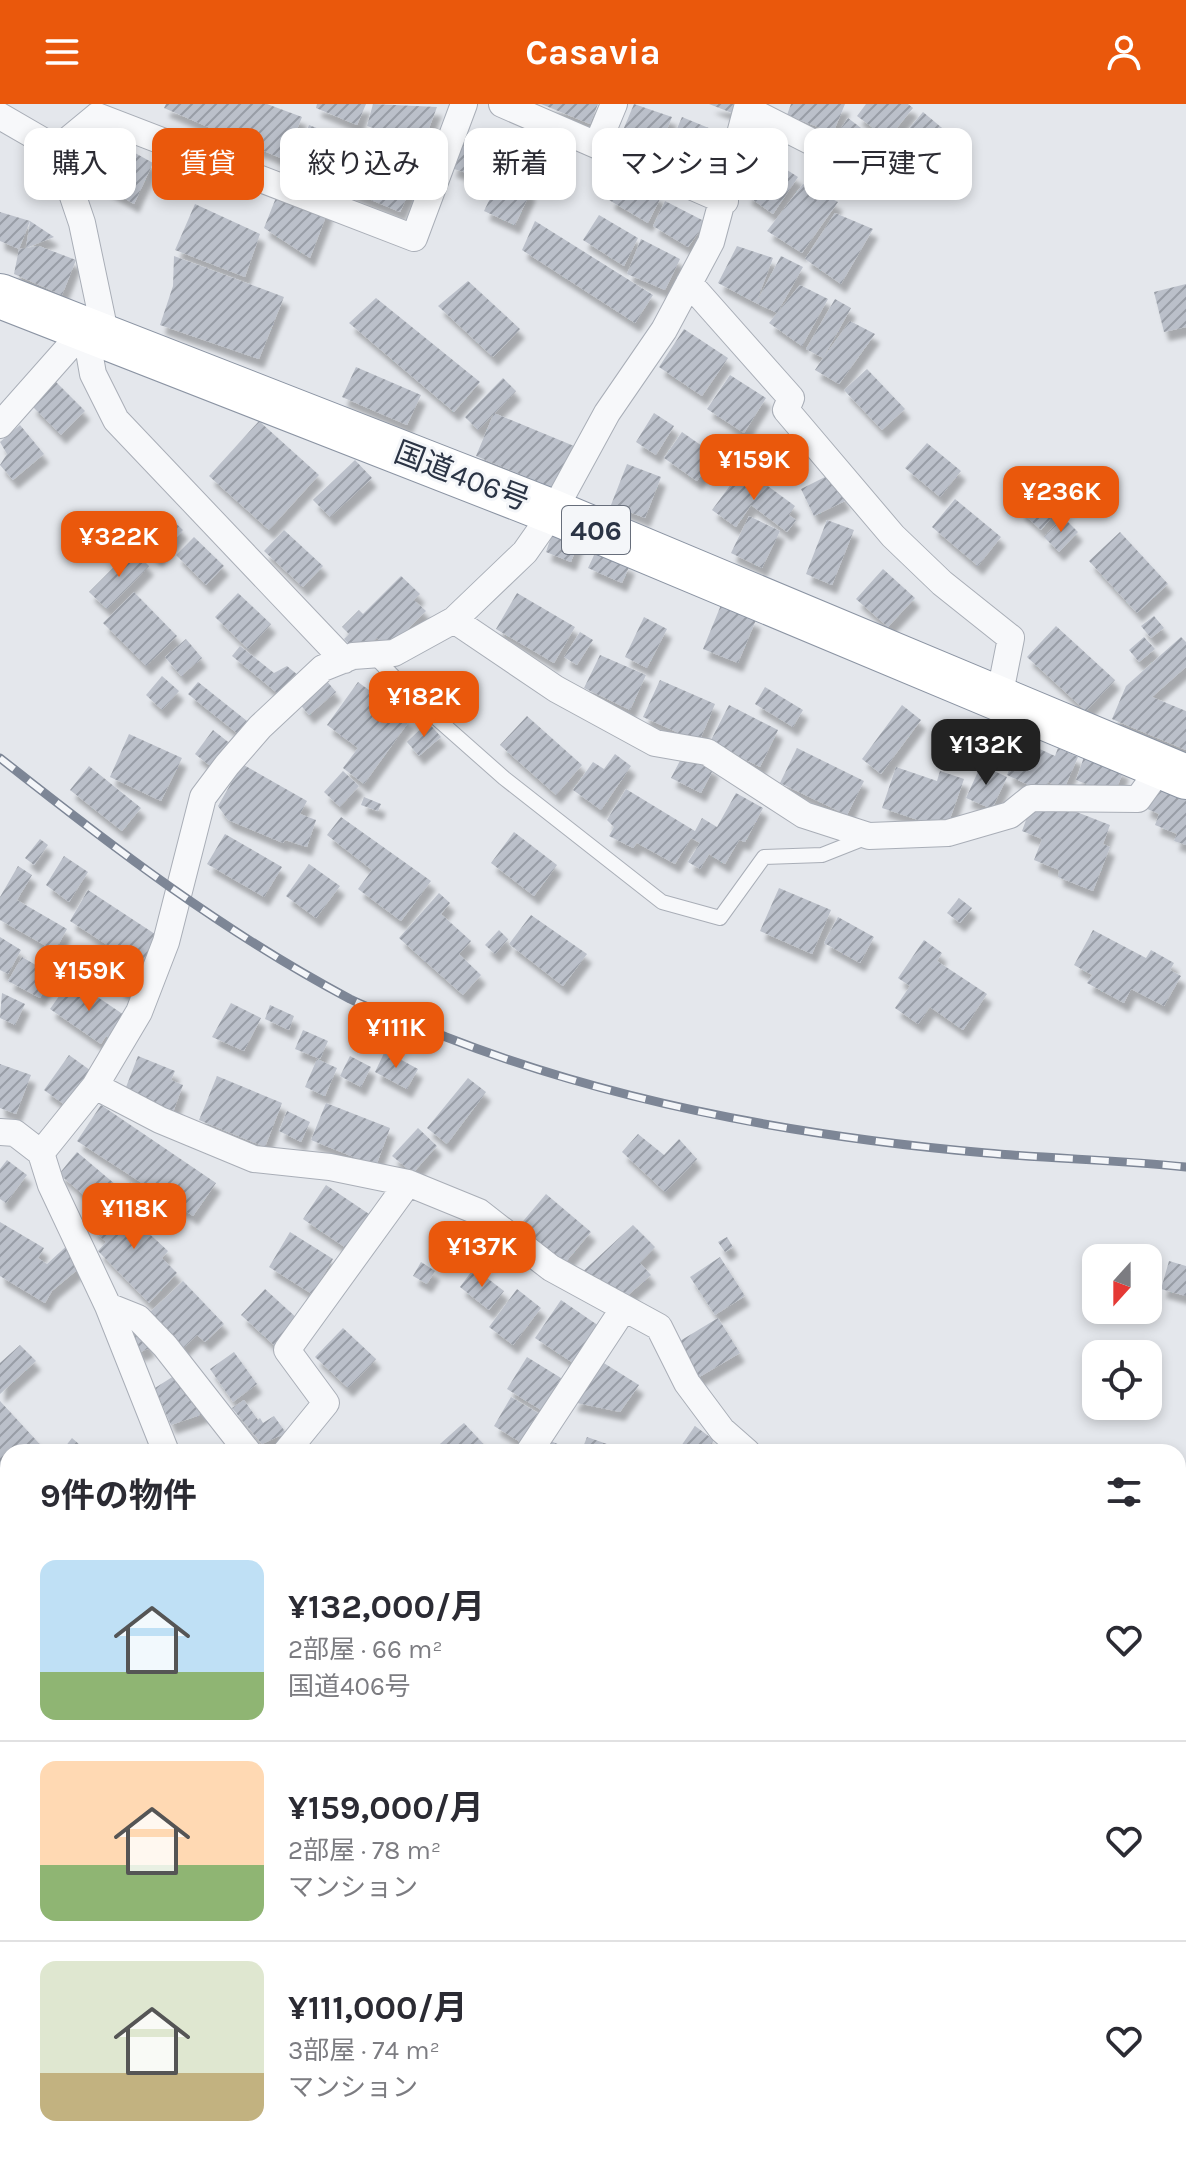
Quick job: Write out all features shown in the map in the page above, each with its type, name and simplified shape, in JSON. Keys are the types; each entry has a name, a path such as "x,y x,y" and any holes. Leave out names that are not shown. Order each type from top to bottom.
{"highway":[{"name":"国道406号","path":"0,296 553,512 1174,772"}],"street":[{"path":"136,131 414,238 464,104"},
{"path":"502,104 592,143"},
{"path":"604,128 614,104"},
{"path":"41,1153 95,1086 139,1012 166,942 203,797 260,727 323,668 344,660 394,653 454,620 525,552 553,512 607,413 664,330 711,242 725,201 747,106 804,136"},
{"path":"0,116 24,130"},
{"path":"82,128 97,116 128,128"},
{"path":"74,200 82,223 96,333 93,374 116,420 344,660"},
{"path":"689,283 791,398 786,410 893,536 942,583 1011,638 999,698"},
{"path":"0,425 96,333"},
{"path":"454,620 556,689 655,743 707,752 804,815 869,836 948,833 1010,815 1031,798 1138,799 1174,772"},
{"path":"95,1086 160,1120 254,1159 330,1167 408,1183 479,1212 551,1268 659,1327 687,1383 722,1430 738,1444"},
{"path":"0,1132 15,1133 41,1153 51,1185 108,1306 163,1444"},
{"path":"293,1444 326,1403 287,1350 408,1183"},
{"path":"108,1306 138,1318 147,1327 242,1444"},
{"path":"534,1444 624,1308"}],"lane":[{"path":"373,655 417,701 504,778 662,902 720,918 764,857 822,855 869,836"}],"building":[{"path":"166,104 267,104 302,117 298,128 280,128 280,158 264,151 264,128 211,128 164,108"},
{"path":"317,104 366,104 357,125 316,108"},
{"path":"373,104 437,107 429,128 367,126"},
{"path":"541,104 598,104 590,124"},
{"path":"634,104 672,117 668,128 624,128"},
{"path":"709,104 736,104 732,113"},
{"path":"791,104 845,104 835,128 820,128 787,115"},
{"path":"866,104 908,104 913,108 897,128 873,128 857,116"},
{"path":"923,112 942,128 909,128"},
{"path":"682,117 709,128 677,128"},
{"path":"848,118 861,128 841,128"},
{"path":"462,136 464,137 464,172 451,168"},
{"path":"136,154 152,165 136,200"},
{"path":"788,171 798,177 788,192"},
{"path":"803,184 804,200 838,202 802,253 767,231"},
{"path":"277,195 280,200 301,200 330,206 310,258 264,228"},
{"path":"371,200 406,200 400,212"},
{"path":"489,200 527,200 515,225 484,211"},
{"path":"609,200 660,200 648,223"},
{"path":"753,200 782,200 773,214"},
{"path":"665,201 706,222 688,247 653,226"},
{"path":"195,204 260,234 245,277 175,250"},
{"path":"0,212 30,221 19,249 0,241"},
{"path":"835,213 873,229 841,284 805,259"},
{"path":"599,215 638,238 624,266 583,240"},
{"path":"30,221 54,237 26,248"},
{"path":"535,221 653,295 635,323 522,250"},
{"path":"641,239 680,259 665,290 627,274"},
{"path":"39,246 76,260 62,295 14,274 19,249"},
{"path":"737,246 773,258 756,303 718,283"},
{"path":"174,256 284,297 259,359 160,325 173,286"},
{"path":"781,256 803,267 777,313 756,303"},
{"path":"468,281 520,329 493,357 438,306"},
{"path":"1186,284 1186,327 1164,332 1154,292"},
{"path":"800,285 828,299 802,346 769,323"},
{"path":"376,298 480,382 454,412 349,323"},
{"path":"835,299 851,308 823,358 806,349"},
{"path":"850,321 875,334 839,384 815,370"},
{"path":"684,329 728,358 702,396 659,367"},
{"path":"356,367 421,395 407,425 342,397"},
{"path":"867,369 905,409 882,430 844,390"},
{"path":"730,375 766,398 744,433 707,409"},
{"path":"503,378 516,391 478,430 465,417"},
{"path":"55,381 85,411 61,435 31,405"},
{"path":"494,413 574,446 556,489 476,456"},
{"path":"654,413 674,426 656,455 636,442"},
{"path":"259,421 319,475 269,530 209,476"},
{"path":"20,425 44,454 13,480 0,465 7,454 0,442"},
{"path":"682,432 715,455 697,481 664,458"},
{"path":"927,443 961,471 940,497 905,468"},
{"path":"355,460 372,478 330,517 313,500"},
{"path":"627,464 661,477 645,518 611,505"},
{"path":"743,468 795,506 789,515 796,520 787,532 751,505 736,527 712,510"},
{"path":"831,474 845,501 814,516 801,489"},
{"path":"1035,492 1056,512 1041,530 1019,510"},
{"path":"955,499 1001,537 978,566 932,527"},
{"path":"167,515 183,530 157,558 140,542"},
{"path":"749,516 780,531 762,568 731,553"},
{"path":"1063,517 1078,532 1059,552 1044,537"},
{"path":"827,520 854,530 832,585 806,574"},
{"path":"284,530 323,566 303,587 264,551"},
{"path":"553,531 579,541 571,562 546,552"},
{"path":"1120,532 1168,584 1137,613 1089,561"},
{"path":"194,537 224,566 206,585 176,555"},
{"path":"132,549 149,566 107,609 89,592"},
{"path":"596,551 630,565 622,583 588,568"},
{"path":"883,569 915,598 888,627 856,599"},
{"path":"401,576 420,594 414,600 426,611 388,649 377,638 358,653 344,639 349,634 342,627 359,610 363,614"},
{"path":"134,592 177,636 146,666 103,623"},
{"path":"238,593 271,624 248,649 215,617"},
{"path":"517,593 575,627 554,663 496,629"},
{"path":"721,605 756,620 738,663 703,649"},
{"path":"1154,616 1164,628 1151,638 1141,626"},
{"path":"644,617 667,629 647,668 625,657"},
{"path":"1056,626 1115,680 1086,711 1027,657"},
{"path":"580,632 593,640 577,665 564,657"},
{"path":"1144,637 1155,649 1139,662 1129,650"},
{"path":"1181,637 1186,642 1186,667 1152,697 1186,711 1186,750 1112,719 1126,686"},
{"path":"186,639 202,658 181,676 165,657"},
{"path":"240,646 274,673 287,666 299,676 282,697 232,656"},
{"path":"600,655 646,675 630,710 584,688"},
{"path":"162,676 179,691 162,710 146,695"},
{"path":"326,680 336,692 309,715 298,702"},
{"path":"660,680 715,704 699,742 643,717"},
{"path":"198,682 247,721 238,734 188,694"},
{"path":"358,682 410,720 364,784 343,768 358,748 327,725"},
{"path":"765,687 803,710 793,727 755,704"},
{"path":"729,705 778,730 760,767 710,742"},
{"path":"902,705 921,720 881,774 862,759"},
{"path":"527,716 582,765 556,795 500,745"},
{"path":"428,722 441,737 419,756 407,742"},
{"path":"213,730 232,745 214,769 195,754"},
{"path":"129,734 182,758 161,801 110,777"},
{"path":"1022,741 1055,756 1058,748 1078,757 1064,789 1048,782 1044,792 1007,775"},
{"path":"797,748 864,781 847,815 780,783"},
{"path":"684,753 714,768 701,793 671,778"},
{"path":"615,754 631,766 601,810 573,790 593,762 604,769"},
{"path":"1085,754 1124,770 1114,795 1076,780"},
{"path":"242,764 307,801 300,814 316,820 307,847 285,840 283,843 228,820 218,806"},
{"path":"981,765 1007,777 992,809 966,798"},
{"path":"89,766 141,808 122,831 70,790"},
{"path":"896,767 937,781 940,771 964,779 950,819 921,821 882,808"},
{"path":"343,771 359,786 340,807 324,792"},
{"path":"1155,781 1186,794 1186,845 1174,841 1177,834 1155,825 1159,814 1145,808"},
{"path":"626,789 695,831 702,818 717,827 736,793 763,808 745,842 739,840 725,864 709,854 700,869 688,862 700,843 691,838 675,864 637,843 633,848 609,836 614,827 607,820"},
{"path":"364,797 381,804 378,811 361,805"},
{"path":"1056,804 1110,825 1103,844 1110,847 1093,891 1058,877 1059,870 1034,860 1042,839 1022,831 1030,809"},
{"path":"341,817 431,881 401,921 358,889 372,870 327,835"},
{"path":"514,832 557,865 534,896 491,863"},
{"path":"225,834 282,867 264,897 207,864"},
{"path":"40,839 48,845 34,865 25,858"},
{"path":"64,856 88,872 69,902 46,885"},
{"path":"309,864 340,886 316,918 286,896"},
{"path":"18,866 32,875 17,900 67,929 55,951 0,920 0,897"},
{"path":"779,888 831,910 812,954 760,931"},
{"path":"88,890 161,938 143,968 70,921"},
{"path":"439,893 450,903 441,914 471,941 459,954 481,975 463,995 399,938"},
{"path":"959,898 972,908 960,923 947,913"},
{"path":"531,915 587,954 563,986 509,944"},
{"path":"838,917 874,937 860,963 824,943"},
{"path":"499,930 508,939 495,954 485,945"},
{"path":"1093,930 1146,958 1151,950 1174,963 1170,970 1181,976 1164,1006 1131,989 1124,1003 1087,983 1092,975 1074,965"},
{"path":"0,937 21,950 8,974 0,970"},
{"path":"924,940 942,953 937,961 987,994 963,1030 930,1007 918,1024 895,1008 910,986 898,978"},
{"path":"22,957 53,975 40,998 8,981"},
{"path":"126,973 146,982 139,998 119,989"},
{"path":"71,979 130,1019 115,1041 106,1036 101,1044 50,1009"},
{"path":"2,993 25,1004 15,1025 0,1018"},
{"path":"231,1003 261,1018 244,1051 212,1037"},
{"path":"270,1005 294,1016 289,1030 265,1019"},
{"path":"303,1030 328,1041 320,1059 295,1049"},
{"path":"385,1051 418,1069 407,1089 375,1072"},
{"path":"69,1055 94,1073 69,1108 44,1090"},
{"path":"138,1056 175,1071 171,1080 183,1085 172,1115 123,1095"},
{"path":"350,1056 371,1067 361,1087 340,1076"},
{"path":"317,1059 337,1068 325,1096 305,1087"},
{"path":"0,1064 31,1075 16,1114 0,1108"},
{"path":"217,1076 282,1103 265,1147 199,1120"},
{"path":"468,1078 486,1092 447,1144 427,1128"},
{"path":"326,1103 390,1128 376,1166 311,1140"},
{"path":"101,1105 216,1183 193,1216 77,1141"},
{"path":"287,1111 310,1122 301,1142 279,1131"},
{"path":"418,1128 437,1146 413,1173 392,1156"},
{"path":"638,1134 664,1155 679,1139 697,1159 665,1192 622,1152"},
{"path":"77,1152 116,1185 98,1207 59,1174"},
{"path":"7,1160 27,1175 6,1203 0,1199 0,1169"},
{"path":"130,1182 146,1195 137,1207 120,1194"},
{"path":"326,1185 369,1214 346,1248 303,1219"},
{"path":"546,1194 591,1232 564,1264 519,1226"},
{"path":"121,1198 135,1210 130,1216 168,1251 162,1258 177,1273 149,1303 98,1251 106,1242 92,1229"},
{"path":"0,1222 44,1248 38,1258 47,1264 72,1241 82,1266 52,1291 45,1303 0,1276"},
{"path":"633,1225 655,1247 640,1263 651,1275 626,1297 578,1276"},
{"path":"290,1232 333,1259 312,1294 269,1267"},
{"path":"727,1237 733,1247 725,1252 718,1242"},
{"path":"720,1257 745,1296 715,1315 690,1277"},
{"path":"1169,1261 1186,1266 1186,1296 1162,1289"},
{"path":"421,1262 435,1271 427,1284 413,1276"},
{"path":"474,1268 504,1291 489,1310 460,1287"},
{"path":"183,1281 224,1324 205,1342 197,1335 182,1349 149,1313"},
{"path":"265,1289 300,1321 276,1347 241,1315"},
{"path":"517,1289 541,1308 513,1345 489,1327"},
{"path":"561,1300 599,1326 573,1363 535,1338"},
{"path":"718,1318 740,1353 696,1379 675,1344"},
{"path":"140,1325 150,1348 138,1353 128,1330"},
{"path":"343,1328 376,1359 348,1388 315,1357"},
{"path":"20,1345 36,1361 0,1394 0,1363"},
{"path":"234,1352 257,1384 233,1402 210,1369"},
{"path":"527,1357 561,1378 541,1410 507,1389"},
{"path":"599,1360 639,1385 620,1412 572,1402"},
{"path":"177,1374 206,1413 171,1425 155,1388"},
{"path":"511,1397 538,1413 520,1442 494,1426"},
{"path":"244,1400 258,1420 260,1418 263,1423 274,1416 286,1433 262,1444 232,1408"},
{"path":"0,1401 40,1444 0,1444"},
{"path":"464,1423 484,1444 440,1444"},
{"path":"695,1426 714,1440 711,1444 682,1444"},
{"path":"587,1437 607,1444 584,1444"}],"railway":[{"path":"0,758 170,887 258,946 350,999 511,1061 644,1099 849,1138 987,1153 1186,1167"}]}
